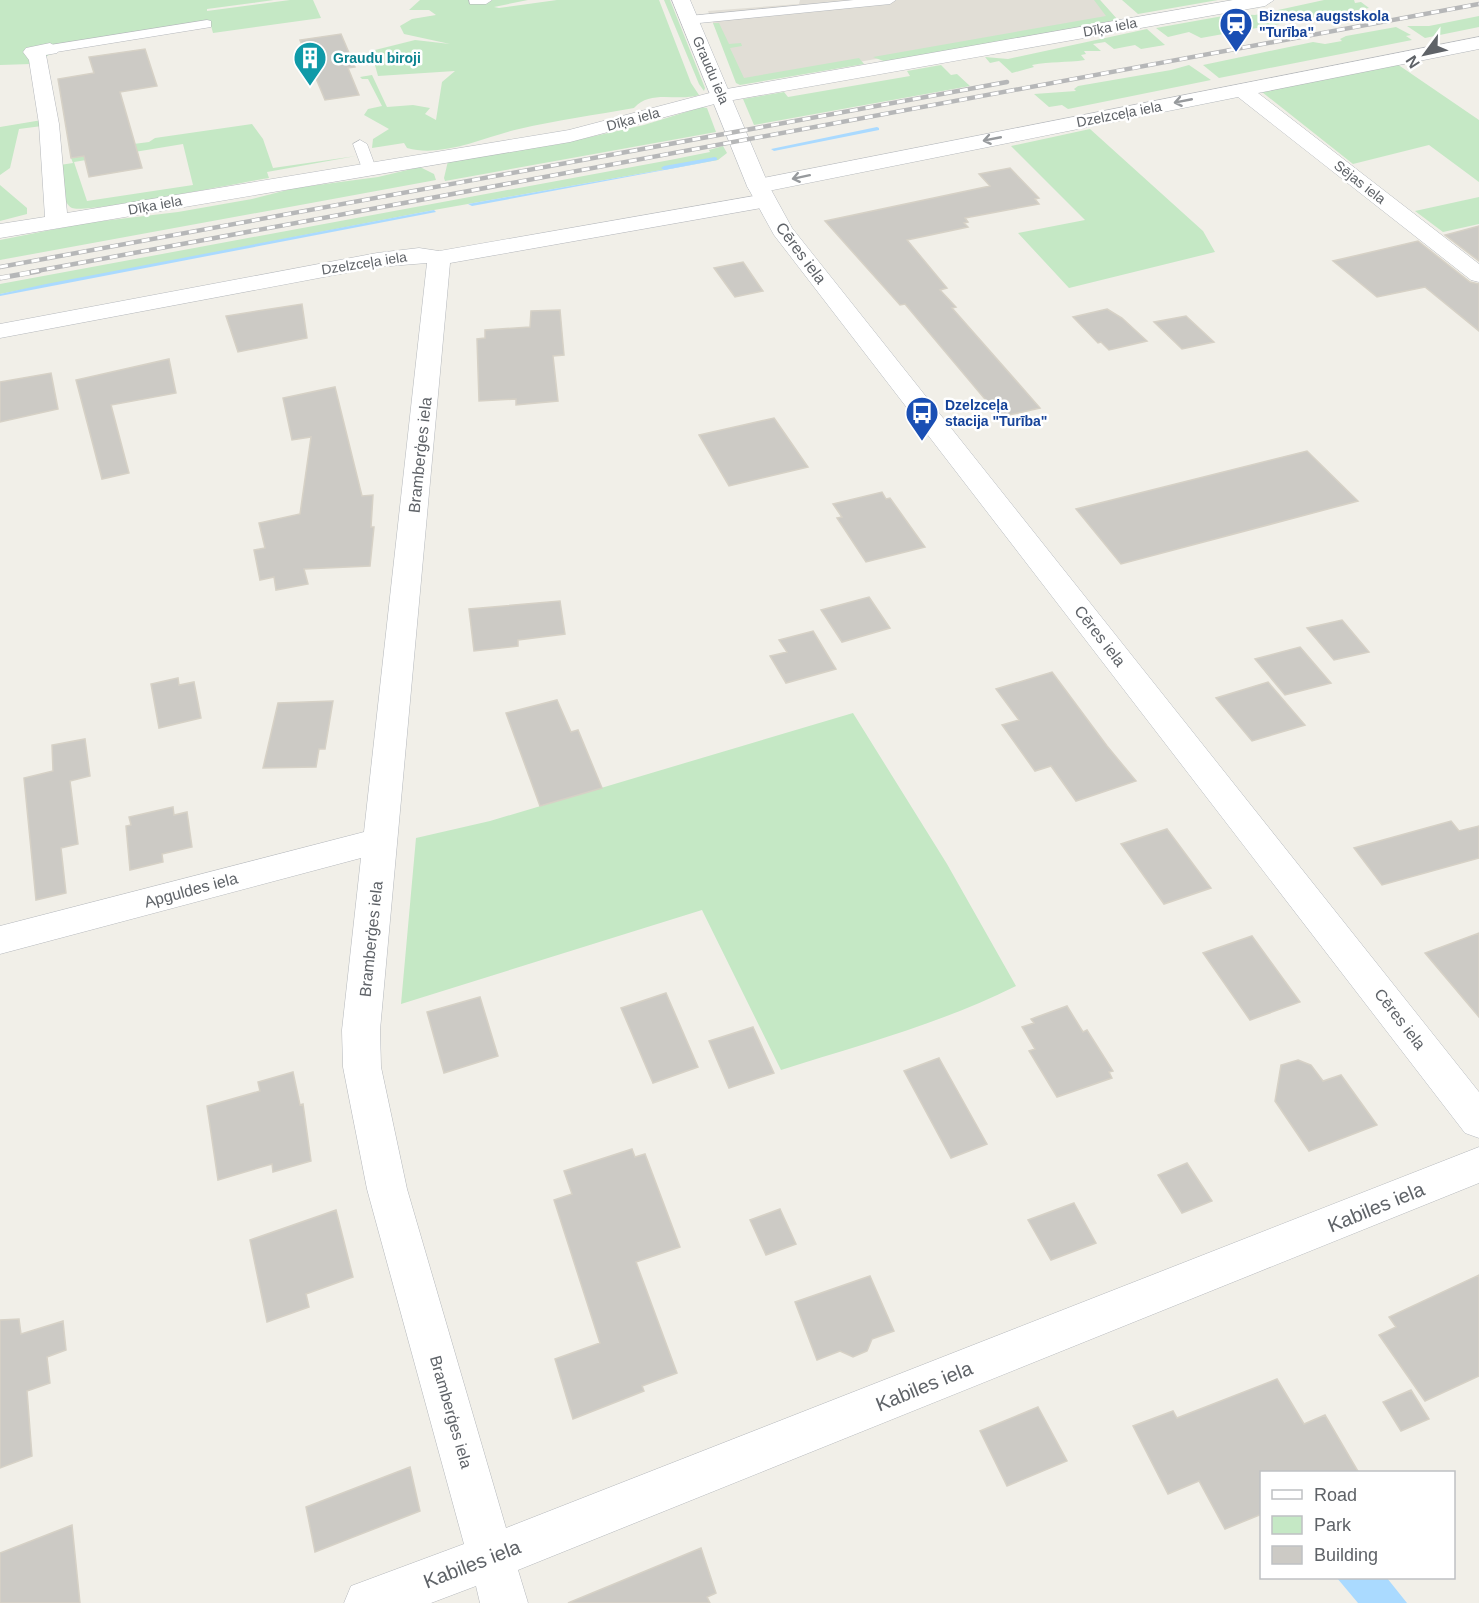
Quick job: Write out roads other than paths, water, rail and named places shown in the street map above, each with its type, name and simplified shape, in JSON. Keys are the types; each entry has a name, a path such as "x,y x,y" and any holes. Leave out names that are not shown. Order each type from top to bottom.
{"street":[{"name":"Graudu iela","path":"681,0 741,140"},
{"name":"Dīķa iela","path":"0,231 570,136 721,96 1265,0"},
{"path":"1122,8 1137,22"},
{"name":"Dzelzceļa iela","path":"0,331 376,260 419,255 439,258 762,194 1241,89 1479,43"},
{"path":"50,49 33,52 39,59 49,124 57,223"},
{"name":"Sējas iela","path":"1241,89 1479,275"},
{"name":"Cēres iela","path":"741,140 762,194 782,230 1479,1121"},
{"name":"Bramberģes iela","path":"439,258 362,1030 362,1067 387,1189 504,1603"},
{"name":"Apguldes iela","path":"0,940 382,840"},
{"name":"Kabiles iela","path":"368,1603 492,1557 1479,1165"}],"lane":[{"path":"689,20 822,3 890,0"},
{"path":"50,49 207,24"},
{"path":"360,144 370,171"}],"water":[{"path":"718,160 472,206 468,204"},
{"path":"434,210 436,212 0,296 0,294 46,284"},
{"path":"1338,1579 1388,1579 1407,1603 1358,1603"}],"waterway":[{"path":"774,149 877,129"},
{"path":"664,168 715,159"}],"railway":[{"path":"31,272 1479,4"},
{"path":"0,267 1007,82"},
{"path":"0,278 39,271"}],"place":[{"name":"Biznesa augstskola \"Turība\"","path":"1236,53"},
{"name":"Graudu biroji","path":"310,87"},
{"name":"Dzelzceļa stacija \"Turība\"","path":"922,442"}]}
